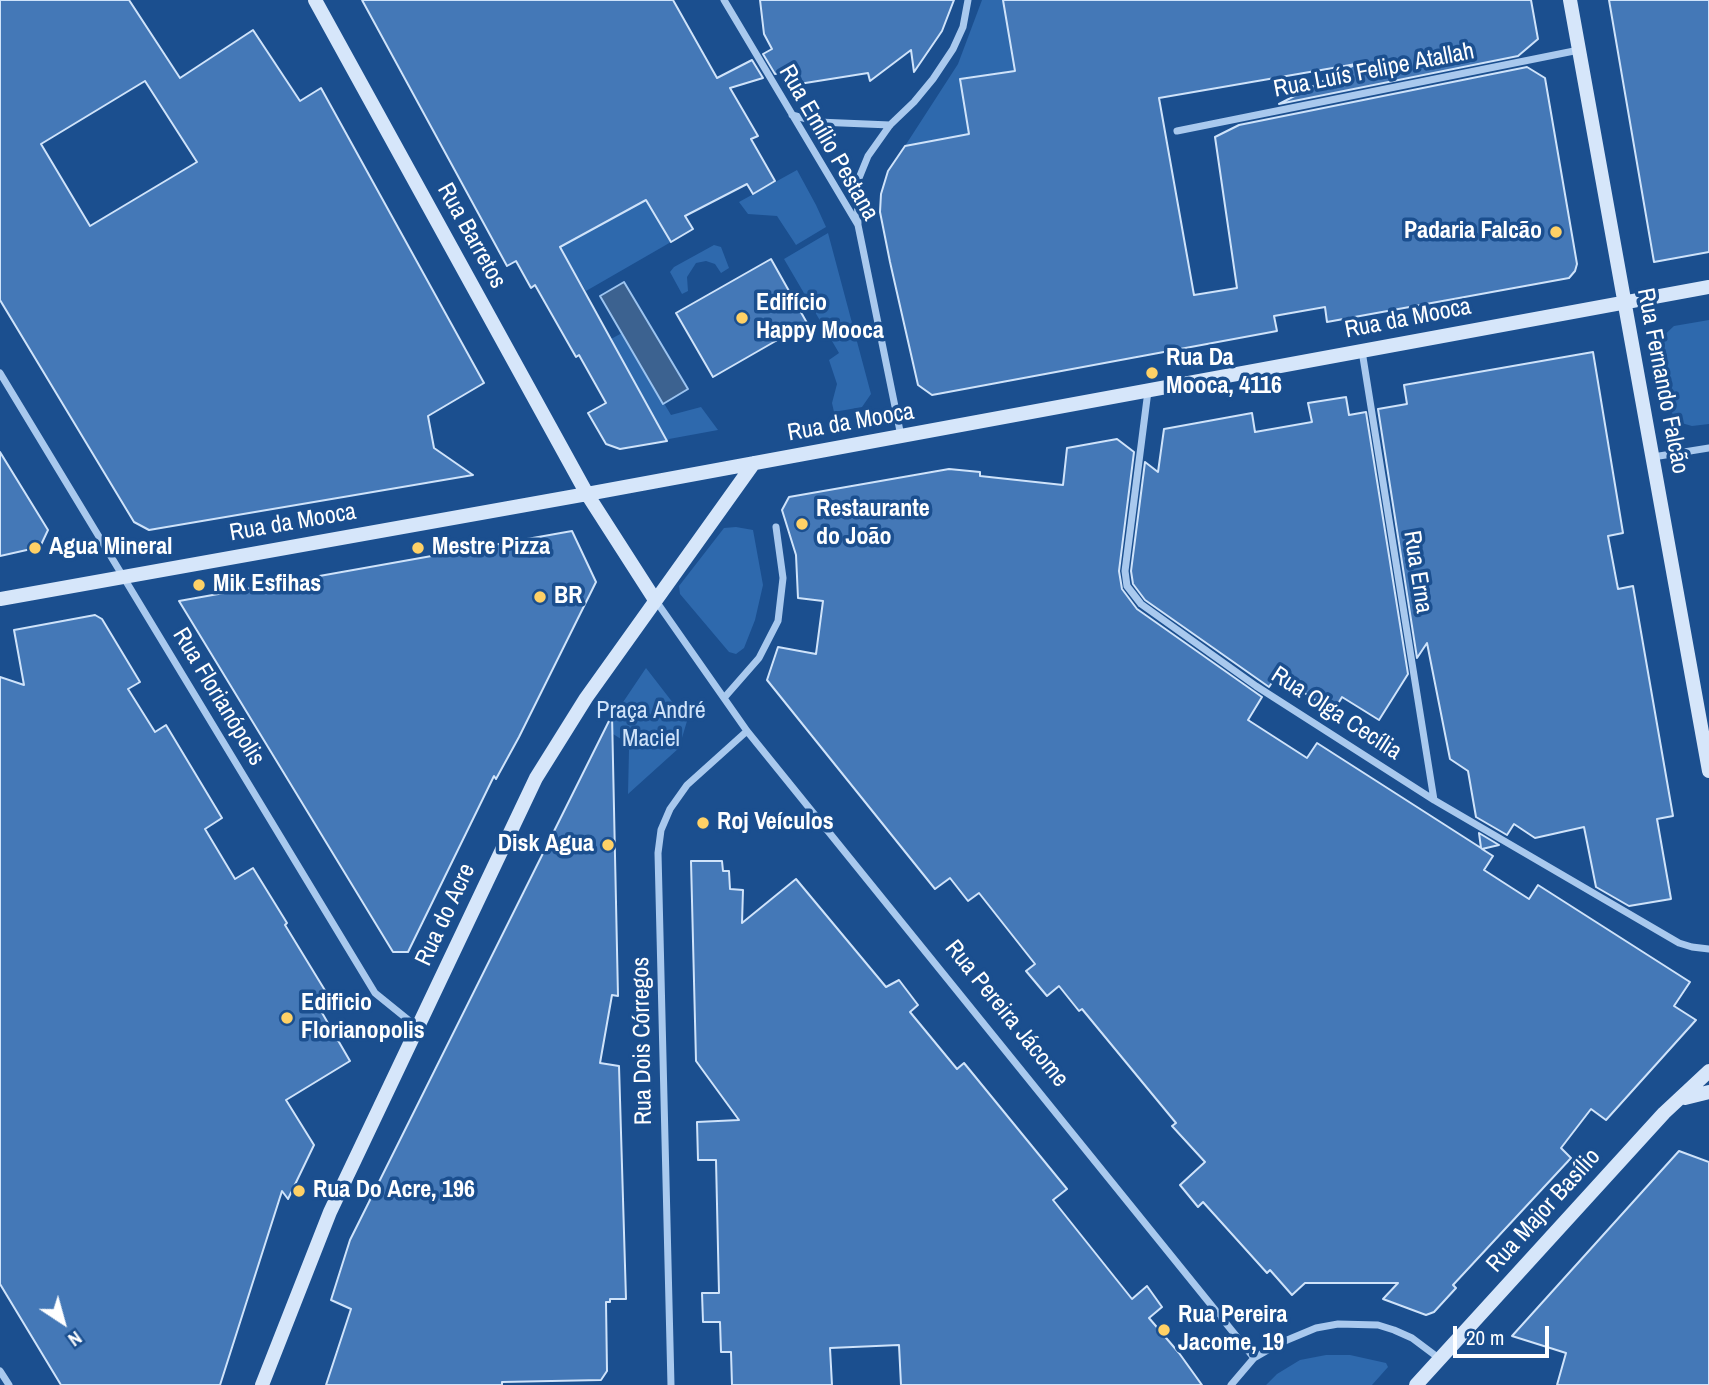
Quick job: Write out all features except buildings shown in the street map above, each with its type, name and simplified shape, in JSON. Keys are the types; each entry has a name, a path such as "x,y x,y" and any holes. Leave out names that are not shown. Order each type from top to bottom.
{"main road":[{"name":"Rua Barretos","path":"315,0 587,494"},
{"name":"Rua Fernando Falcão","path":"1570,0 1706,734 1709,771"},
{"name":"Rua da Mooca","path":"0,599 901,437 1709,287"},
{"name":"Rua do Acre","path":"262,1385 330,1212 536,778 586,698 754,463"},
{"name":"Rua Pereira Jácome","path":"587,494 655,600"},
{"name":"Rua Major Basílio","path":"1416,1385 1664,1113 1709,1071"},
{"path":"1664,1113 1689,1097 1709,1092"}],"street":[{"name":"Rua Emílio Pestana","path":"724,0 858,225 901,437"},
{"path":"858,225 857,183 869,156 890,125 914,102 953,49 963,27 968,0"},
{"name":"Rua Luís Felipe Atallah","path":"1177,131 1579,50"},
{"path":"791,115 818,122 890,125"},
{"name":"Rua Erna","path":"1362,351 1434,800"},
{"name":"Rua Florianópolis","path":"0,373 375,993 417,1027"},
{"name":"Rua Olga Cecília","path":"1148,391 1126,556 1127,586 1142,604 1256,686 1434,800 1679,943 1709,950"},
{"path":"1653,457 1709,448"},
{"path":"724,698 759,658 778,621 783,578 776,527"},
{"name":"Rua Pereira Jácome","path":"655,600 747,731 1254,1358"},
{"name":"Rua Dois Córregos","path":"671,1385 658,853 661,830 670,809 687,785 747,731"},
{"path":"1231,1385 1254,1358 1280,1343 1316,1328 1355,1323 1394,1330 1412,1338 1440,1359"},
{"path":"0,1371 9,1385"}],"green space":[{"path":"982,0 1007,0 1064,63 966,78 963,96 969,134 905,146 958,64"},
{"path":"797,170 826,227 796,245 777,216 748,214 739,202"},
{"path":"646,200 671,242 586,291 560,247"},
{"path":"828,233 871,394 862,407 834,412 832,403 837,384 829,360 839,353 784,259"},
{"path":"714,245 721,247 729,268 721,273 715,264 706,261 696,263 687,277 688,291 682,294 670,272 674,267"},
{"path":"1709,320 1709,424 1692,426 1678,422 1672,413 1659,340 1674,326"},
{"path":"622,333 671,415 701,407 718,430 667,441 611,339"},
{"path":"724,528 753,530 763,585 755,620 744,648 736,654 729,652 680,594 679,586"},
{"name":"Praça André Maciel","path":"646,668 687,721 679,748 628,794 629,750 621,739 605,729"},
{"path":"1326,1355 1350,1355 1386,1363 1388,1367 1372,1385 1266,1385 1277,1374 1300,1360"}],"shaded area":[{"path":"624,282 688,389 663,404 600,296"}],"place":[{"name":"Padaria Falcão","path":"1556,232"},
{"name":"Edifício Happy Mooca","path":"742,318"},
{"name":"Rua Da Mooca, 4116","path":"1152,373"},
{"name":"Restaurante do João","path":"802,524"},
{"name":"Agua Mineral","path":"35,548"},
{"name":"Mestre Pizza","path":"418,548"},
{"name":"Mik Esfihas","path":"199,585"},
{"name":"BR","path":"540,597"},
{"name":"Roj Veículos","path":"703,823"},
{"name":"Disk Agua","path":"608,845"},
{"name":"Edificio Florianopolis","path":"287,1018"},
{"name":"Rua Do Acre, 196","path":"299,1191"},
{"name":"Rua Pereira Jacome, 19","path":"1164,1330"}]}
